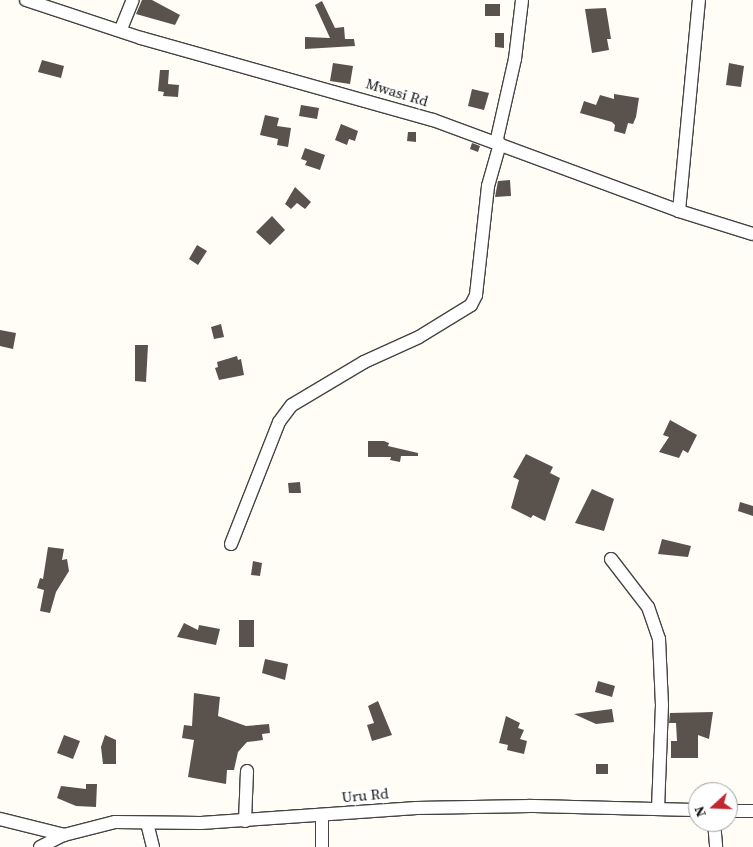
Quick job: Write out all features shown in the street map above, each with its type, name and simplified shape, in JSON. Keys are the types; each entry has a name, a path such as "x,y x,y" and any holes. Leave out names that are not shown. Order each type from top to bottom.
{"street":[{"name":"Mwasi Rd","path":"26,0 121,29 141,38 339,92 498,143 679,211 753,234"},
{"path":"121,29 133,0"},
{"path":"231,544 275,431 292,405 356,367 419,337 471,305 476,294 488,186 515,59 522,0"},
{"path":"679,211 699,0"},
{"path":"611,559 648,607 659,640 662,706 658,809"},
{"path":"245,821 247,771"},
{"name":"Uru Rd","path":"40,847 64,835 115,822 245,821 426,808 688,810"},
{"path":"738,811 753,811"},
{"path":"322,815 322,847"},
{"path":"0,819 64,835"},
{"path":"147,823 153,847"},
{"path":"715,832 716,847"}],"building":[{"path":"142,0 152,0 180,15 175,25 136,14"},
{"path":"322,1 335,28 344,27 345,39 354,39 355,46 305,49 305,37 330,38 315,5"},
{"path":"485,4 500,4 500,16 485,16"},
{"path":"606,8 611,39 607,39 609,50 592,53 585,9"},
{"path":"495,33 504,33 504,48 495,47"},
{"path":"42,60 64,66 61,78 38,72"},
{"path":"333,63 353,66 350,84 330,81"},
{"path":"729,63 744,66 741,87 726,85"},
{"path":"160,70 169,70 168,84 179,85 178,97 163,96 164,92 158,91"},
{"path":"472,89 489,93 484,110 468,106"},
{"path":"614,94 639,98 636,117 633,124 628,123 625,134 614,131 615,125 612,122 580,113 584,101 596,105 600,95 614,99"},
{"path":"301,105 319,108 317,119 299,116"},
{"path":"265,115 279,118 277,126 291,128 288,147 277,145 278,139 260,135"},
{"path":"341,124 358,131 355,141 349,139 347,145 335,140"},
{"path":"408,132 416,132 416,142 407,141"},
{"path":"472,143 480,146 478,152 470,149"},
{"path":"305,148 325,155 320,170 305,165 307,161 301,159"},
{"path":"510,180 511,196 495,197 498,181"},
{"path":"295,187 311,202 305,209 297,203 291,209 285,204"},
{"path":"272,216 285,230 270,245 256,232"},
{"path":"197,245 207,251 198,265 189,259"},
{"path":"221,324 224,337 214,339 211,327"},
{"path":"0,330 16,333 13,349 0,346"},
{"path":"135,345 148,345 146,382 135,381"},
{"path":"237,356 238,360 241,359 244,375 219,380 215,368 218,367 217,362"},
{"path":"670,420 697,435 688,453 683,450 679,458 659,452 669,437 663,435"},
{"path":"368,441 384,441 389,443 388,446 418,453 418,456 401,456 400,462 390,460 391,457 368,457"},
{"path":"526,454 553,467 550,473 560,478 545,521 533,515 531,518 511,508 519,480 513,477"},
{"path":"300,482 301,493 289,493 288,483"},
{"path":"592,489 614,499 604,531 575,523"},
{"path":"740,502 753,506 753,516 738,511"},
{"path":"662,539 691,546 688,557 658,554"},
{"path":"48,547 64,549 62,560 67,559 69,571 56,592 50,613 40,611 44,590 37,588 40,578 43,579"},
{"path":"253,561 262,563 260,576 251,575"},
{"path":"239,620 254,620 254,647 239,647"},
{"path":"184,623 198,630 199,625 220,629 216,645 177,637"},
{"path":"265,659 288,664 285,680 262,673"},
{"path":"598,681 615,686 612,697 595,692"},
{"path":"194,693 220,697 218,716 246,726 269,724 270,733 262,734 263,740 247,742 238,752 234,770 227,770 226,784 188,777 194,740 182,738 184,725 192,726"},
{"path":"378,701 392,735 372,741 367,725 374,723 368,706"},
{"path":"612,709 614,722 596,724 574,714"},
{"path":"713,712 709,739 698,735 698,758 671,758 671,741 677,741 676,723 669,723 670,713"},
{"path":"506,716 520,723 518,728 524,730 520,739 527,741 524,754 507,750 508,745 499,743"},
{"path":"64,735 80,741 73,759 57,753"},
{"path":"105,735 116,740 116,764 103,764 101,747"},
{"path":"596,764 608,764 608,774 596,774"},
{"path":"86,784 97,784 96,807 76,806 57,798 61,786 86,789"}]}
